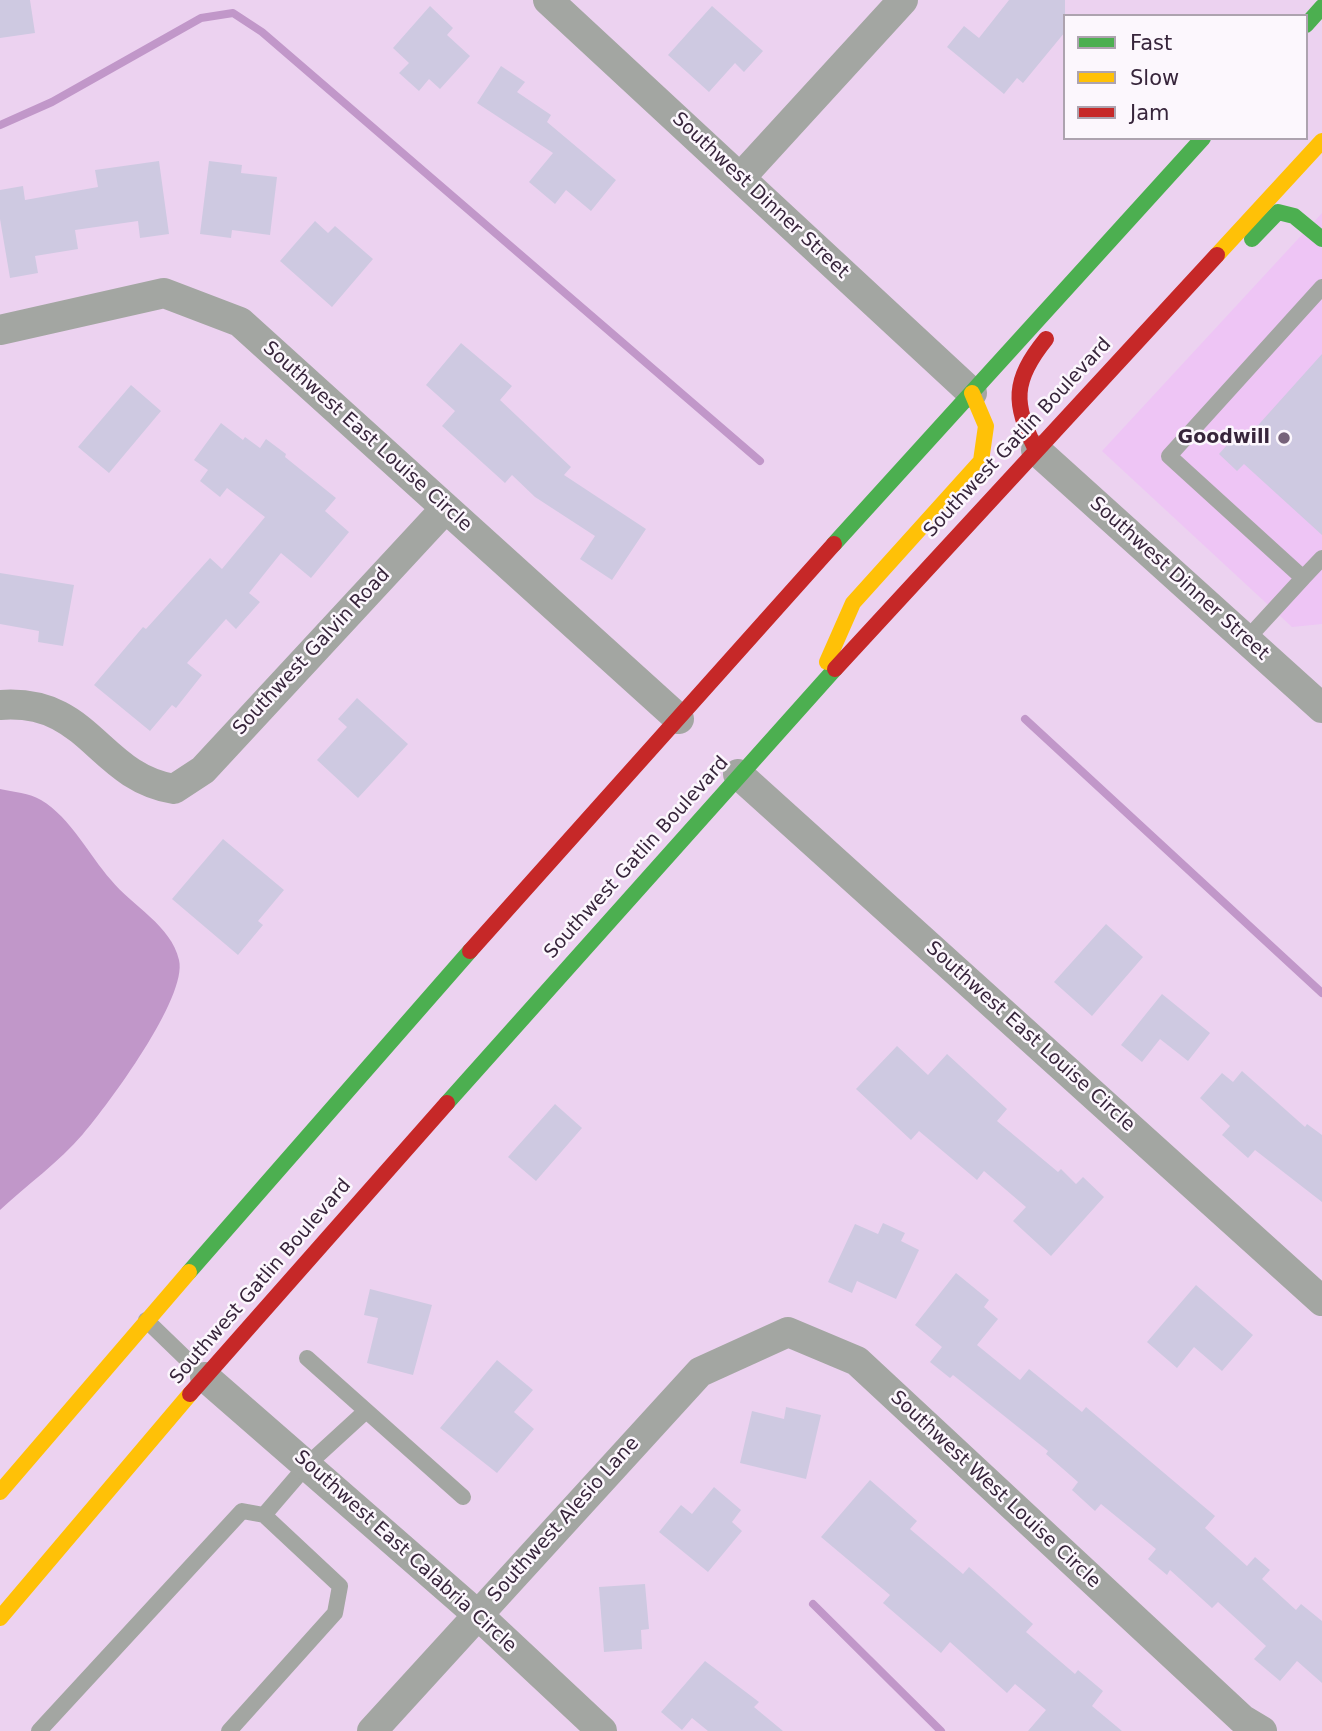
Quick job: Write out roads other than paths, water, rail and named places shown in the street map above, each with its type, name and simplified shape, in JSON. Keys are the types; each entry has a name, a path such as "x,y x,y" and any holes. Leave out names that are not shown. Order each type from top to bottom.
{"main road":[{"path":"1308,22 1322,7"},
{"path":"0,1492 146,1320 679,719 1201,140"},
{"name":"Southwest Gatlin Boulevard","path":"0,1618 205,1377 738,774 1322,141"},
{"path":"1304,182 1305,160"},
{"path":"1150,224 1170,174"},
{"path":"1093,388 1146,352 1278,212 1294,216 1322,239"},
{"path":"1036,450 1021,420 1018,381 1023,366 1060,324"},
{"path":"814,690 853,603 981,461 988,432 980,406 972,393"}],"street":[{"name":"Southwest Dinner Street","path":"548,0 972,393"},
{"path":"741,177 902,0"},
{"name":"Southwest East Louise Circle","path":"0,330 164,293 240,322 679,719"},
{"name":"Southwest Dinner Street","path":"1036,450 1322,707"},
{"name":"Southwest Galvin Road","path":"0,705 21,704 47,709 66,717 133,775 149,784 174,789 203,770 445,509"},
{"name":"Southwest East Louise Circle","path":"738,774 1322,1301"},
{"name":"Southwest West Louise Circle","path":"700,1372 788,1332 857,1361 1242,1719 1262,1731"},
{"name":"Southwest Alesio Lane","path":"372,1731 700,1372"},
{"name":"Southwest East Calabria Circle","path":"205,1377 478,1615 602,1731"}],"lane":[{"path":"1303,578 1169,456 1322,287"},
{"path":"1246,640 1322,558"},
{"path":"146,1320 205,1377"},
{"path":"307,1358 463,1497"},
{"path":"264,1515 307,1465 366,1411"},
{"path":"39,1731 242,1511 264,1515 340,1586 335,1613 229,1731"}],"waterway":[{"path":"0,125 52,102 201,18 233,13 262,32 760,461"},
{"path":"1025,719 1322,993"},
{"path":"813,1604 941,1731"}],"place":[{"name":"Goodwill","path":"1284,438"}]}
